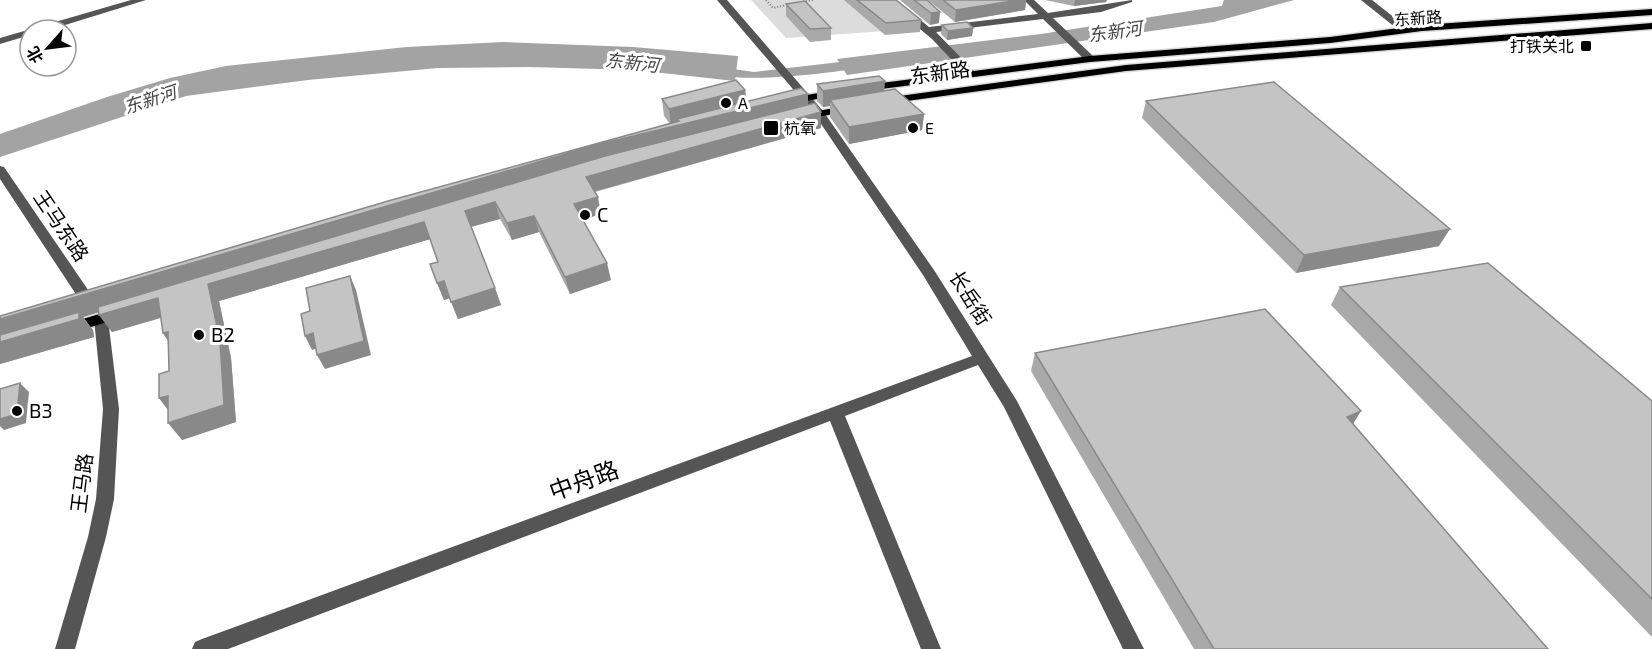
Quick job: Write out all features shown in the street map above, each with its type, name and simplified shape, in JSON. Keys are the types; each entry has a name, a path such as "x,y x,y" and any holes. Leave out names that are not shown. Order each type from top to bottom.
{"main road":[{"name":"东新路","path":"1330,40 1405,30 1652,12"},
{"name":"东新路","path":"776,104 805,97 1090,59 1652,17"},
{"name":"东新路","path":"786,121 868,104 1126,68 1652,26"},
{"name":"东新路","path":"1342,51 1450,49 1652,32"},
{"path":"56,333 135,309"}],"street":[{"path":"78,18 141,0"},
{"name":"长岳街","path":"722,0 819,113 929,273 1011,405 1134,649"},
{"path":"890,0 932,34 971,74"},
{"path":"1029,0 1090,59"},
{"path":"932,34 948,23 1046,16 1119,6 1127,0"},
{"path":"1366,0 1405,30"},
{"path":"0,41 18,36"},
{"name":"王马东路","path":"1,171 90,304"},
{"name":"王马路","path":"65,649 97,537 105,499 111,409 101,319"},
{"name":"中舟路","path":"202,649 982,358"},
{"path":"835,412 931,649"}],"path":[{"path":"766,0 773,8 793,4"},
{"path":"803,2 813,0"}],"shaded area":[{"path":"751,0 853,0 886,31 786,38"}],"water":[{"path":"1224,0 1294,0 1214,22 847,75 837,59 1041,34 1222,6"},
{"path":"502,42 633,47 738,56 735,81 635,70 529,67 438,68 308,80 186,96 0,157 0,134 170,78 226,66 407,47"}],"building":[{"path":"857,0 896,0 921,20 886,23"},
{"path":"914,0 927,0 940,12 931,13"},
{"path":"943,0 1019,0 956,10"},
{"path":"805,1 831,28 810,29 786,4"},
{"path":"967,22 973,28 948,31 942,25"},
{"path":"879,76 885,81 823,91 817,84"},
{"path":"736,80 745,90 669,109 662,99"},
{"path":"1274,82 1450,229 1304,255 1146,101"},
{"path":"801,88 808,94 596,145 0,319 0,316 388,201 679,121 677,119"},
{"path":"895,89 924,114 849,127 830,100"},
{"path":"815,103 821,112 586,177 598,197 574,204 607,263 565,277 534,216 507,223 495,202 465,211 495,288 451,302 444,281 437,283 430,264 438,262 424,222 208,284 220,341 224,405 168,423 168,396 159,398 159,374 169,371 168,332 163,333 158,298 99,315 98,307 605,156"},
{"path":"1488,263 1652,401 1652,599 1340,287"},
{"path":"350,276 364,341 317,355 313,333 305,336 301,314 310,311 306,288"},
{"path":"1265,309 1361,411 1347,417 1548,649 1214,649 1035,353"},
{"path":"79,312 79,319 0,342 0,335"},
{"path":"20,383 17,414 0,419 0,389"}],"waterway":[{"name":"东新河","path":"712,70 754,76 866,63"}],"place":[{"name":"打铁关北","path":"1586,46"},
{"name":"A","path":"726,103"},
{"name":"杭氧","path":"771,128"},
{"name":"E","path":"913,128"},
{"name":"C","path":"585,215"},
{"name":"B2","path":"199,335"},
{"name":"B3","path":"17,411"}]}
